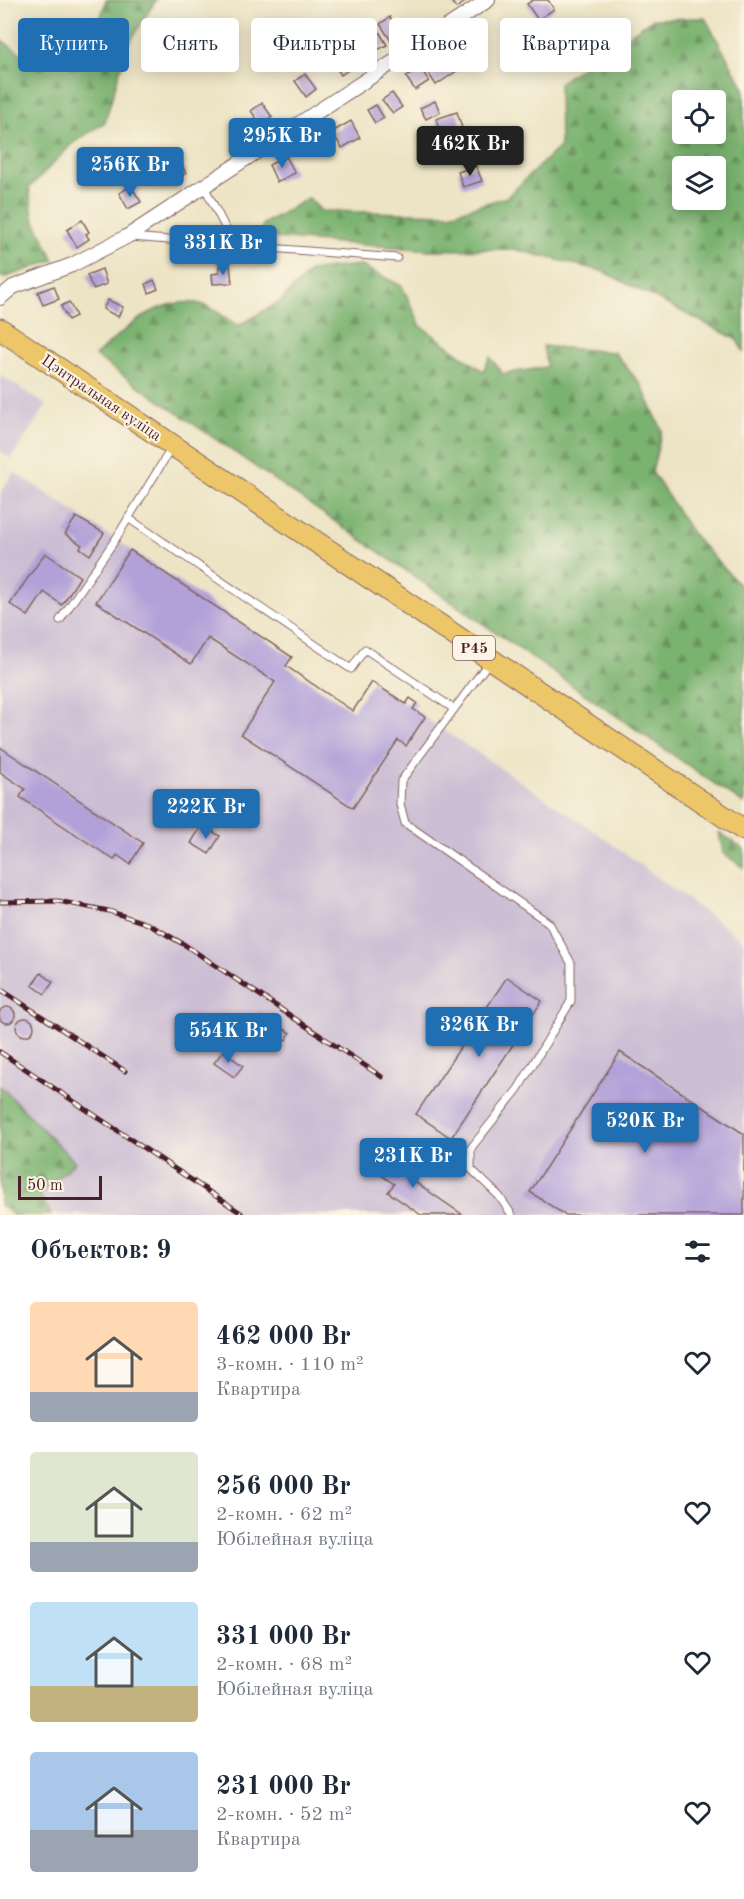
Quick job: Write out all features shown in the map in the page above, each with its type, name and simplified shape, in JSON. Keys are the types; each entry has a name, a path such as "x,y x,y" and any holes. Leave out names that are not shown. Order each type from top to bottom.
{"main road":[{"name":"Цэнтральная вуліца","path":"0,329 490,660"},
{"name":"Р45","path":"490,660 744,830"}],"street":[{"path":"0,298 13,287 72,266 128,236 488,0"}],"lane":[{"path":"204,186 233,243"},
{"path":"128,236 397,258"},
{"path":"60,620 174,445"},
{"path":"128,518 351,669 365,649 454,709"},
{"path":"490,660 401,782 400,804 405,823 549,923 571,963 571,1001 518,1089 471,1148 471,1169 499,1196 512,1215"}],"shaded area":[{"path":"0,375 46,405 11,459 0,451"},
{"path":"14,472 292,657 286,666 353,710 372,682 597,833 744,941 744,1215 16,1215 0,1204 0,494"}],"green space":[{"path":"106,0 156,0 145,18 141,18 141,24 129,43 129,18 101,17"},
{"path":"705,18 744,88 744,352 736,339 602,271 514,249 431,250 261,237 263,224 309,198 321,211 450,214 507,197 560,146 559,83 575,72 631,72 631,33 652,19"},
{"path":"0,39 18,51 18,72 119,72 105,122 72,144 29,188 33,217 54,260 4,278 0,276"},
{"path":"359,265 402,286 421,326 483,371 490,357 503,374 547,367 543,346 614,352 641,385 662,430 652,472 694,536 744,590 744,804 95,356 143,317 170,305 201,304 215,310 238,326 281,301 310,271"},
{"path":"719,832 744,849 744,868 723,853"},
{"path":"0,1086 75,1162 39,1194 51,1215 13,1215 0,1205"}],"building":[{"path":"450,0 468,0 456,8"},
{"path":"533,0 548,0 554,9 541,18 537,18 527,4"},
{"path":"390,17 389,38 380,24"},
{"path":"377,28 387,45 377,50"},
{"path":"413,72 423,72 429,81 415,90 406,77"},
{"path":"428,72 455,72 436,85"},
{"path":"305,74 316,89 306,97 295,81"},
{"path":"392,93 402,107 393,113 382,100"},
{"path":"435,101 440,112 426,119 420,108"},
{"path":"262,103 272,117 261,125 251,111"},
{"path":"376,105 384,118 375,123 367,110"},
{"path":"457,112 462,128 441,135 436,119"},
{"path":"351,121 360,138 342,148 332,132"},
{"path":"286,156 295,173 277,182 269,165"},
{"path":"179,161 186,173 177,179 169,167"},
{"path":"476,166 482,181 463,187 458,172"},
{"path":"131,186 141,202 128,209 119,193"},
{"path":"82,220 89,232 86,234 89,239 77,247 67,230"},
{"path":"230,265 232,283 213,284 212,274 219,273 219,266"},
{"path":"102,269 107,284 93,289 87,275"},
{"path":"154,280 158,289 149,293 146,284"},
{"path":"54,286 59,299 43,305 38,292"},
{"path":"108,300 123,307 118,317 103,309"},
{"path":"69,302 76,316 68,320 61,306"},
{"path":"76,517 104,533 90,555 80,548 82,545 65,534"},
{"path":"130,550 292,657 286,666 353,711 372,682 406,704 410,698 417,703 413,709 425,717 406,746 398,740 353,808 241,734 275,682 208,638 191,664 96,602"},
{"path":"45,553 80,577 62,605 44,592 28,616 10,604"},
{"path":"0,747 143,843 130,864 117,855 114,860 20,797 25,789 0,772"},
{"path":"202,825 220,836 209,854 191,843"},
{"path":"41,973 53,982 45,994 32,985"},
{"path":"507,977 542,1001 451,1138 416,1114"},
{"path":"4,1007 10,1007 15,1015 13,1021 4,1023 -1,1018 -1,1012"},
{"path":"262,1017 276,1027 271,1034 257,1024"},
{"path":"25,1018 31,1021 34,1027 31,1033 25,1036 19,1033 16,1027 19,1021"},
{"path":"282,1028 290,1033 286,1040 278,1034"},
{"path":"223,1051 243,1066 234,1077 214,1063"},
{"path":"620,1052 744,1134 744,1215 565,1215 530,1192"},
{"path":"393,1152 415,1167 408,1177 463,1215 421,1215 388,1192 394,1184 378,1173"}],"railway":[{"path":"0,902 58,901 109,911 148,924 185,945 382,1077"},
{"path":"0,989 125,1071"},
{"path":"0,1052 241,1213"}]}
